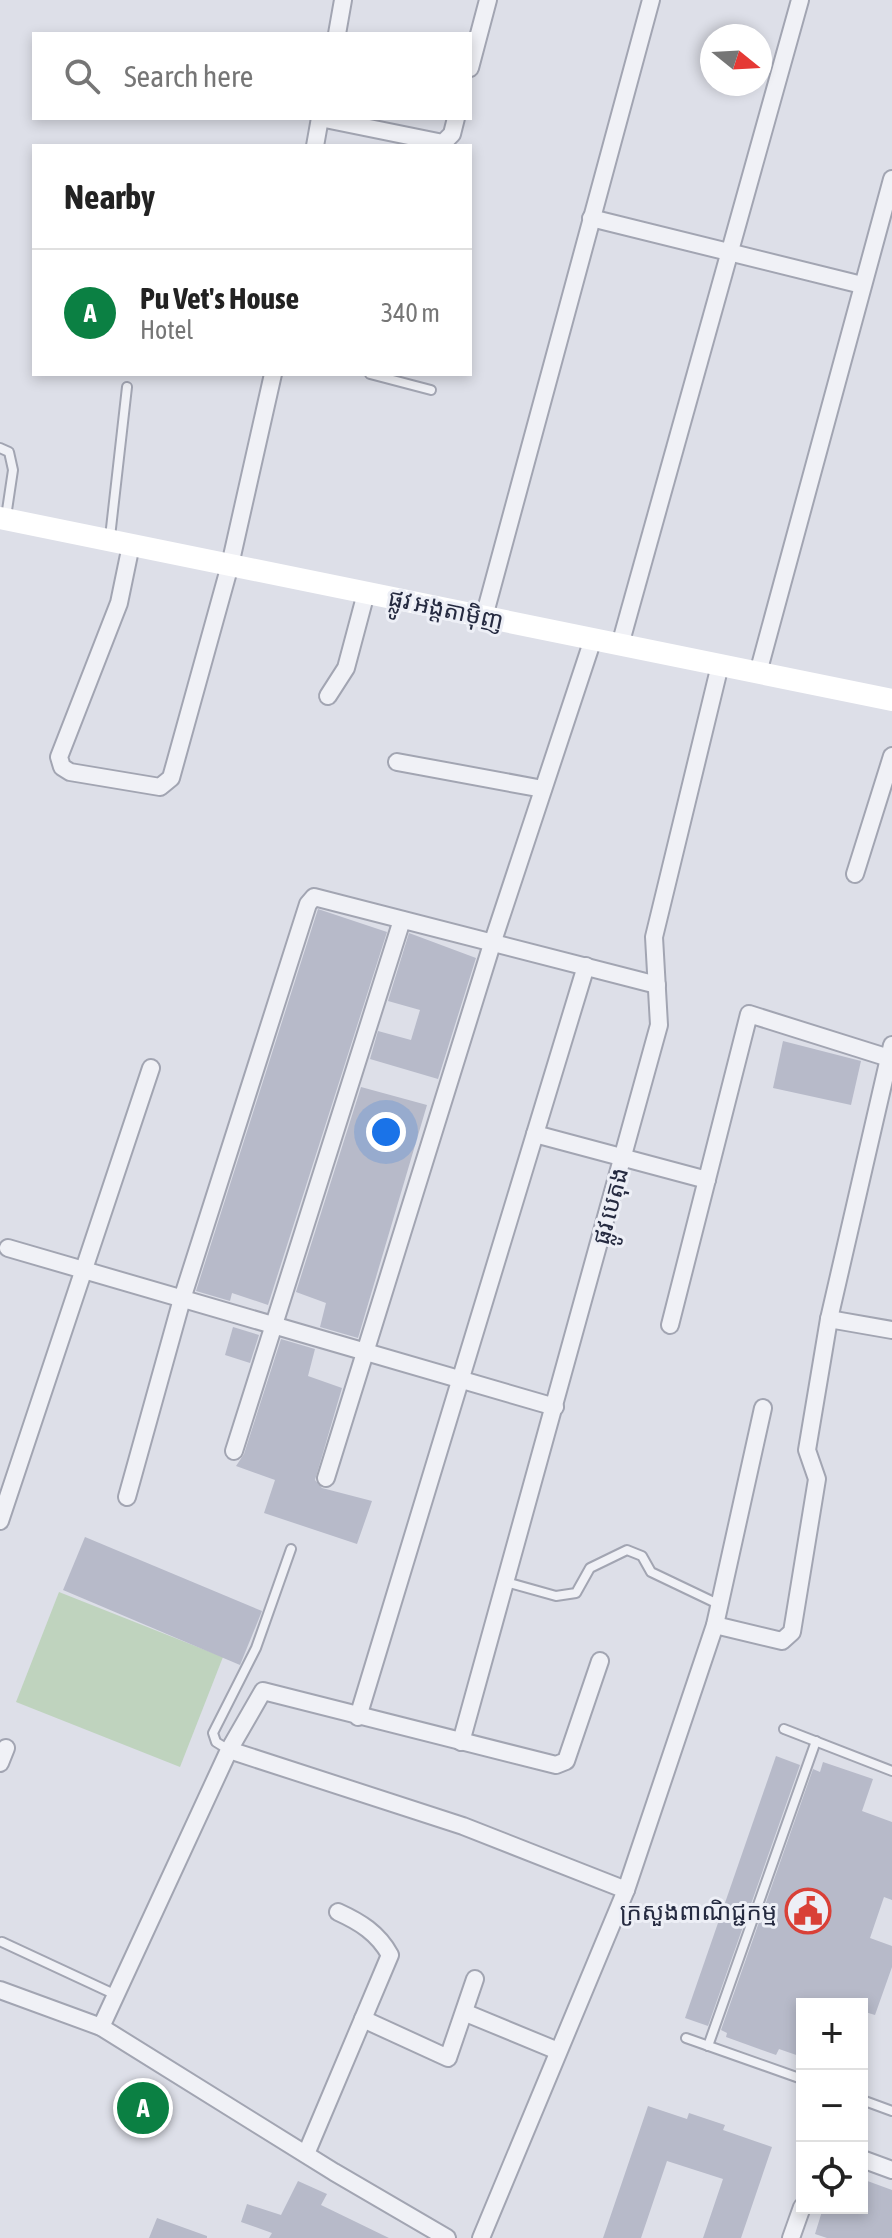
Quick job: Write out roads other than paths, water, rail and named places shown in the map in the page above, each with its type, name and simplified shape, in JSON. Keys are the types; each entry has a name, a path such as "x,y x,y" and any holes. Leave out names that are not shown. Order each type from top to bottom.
{"street":[{"path":"337,32 343,0"},
{"path":"472,60 488,0"},
{"path":"484,617 651,0"},
{"path":"620,645 800,0"},
{"path":"315,144 320,120"},
{"path":"330,120 443,143 455,133"},
{"path":"758,673 892,179"},
{"path":"591,218 862,285"},
{"path":"120,542 119,603 59,757 62,767 70,772 160,787 167,785 230,565 273,376"},
{"name":"ផ្លូវ អង្តតាម៉ិញ","path":"3,518 892,700"},
{"path":"328,696 346,668 366,593"},
{"path":"326,1478 492,944 593,639"},
{"name":"ផ្លូវ បេតុង","path":"461,1742 659,1025 654,937 720,665"},
{"path":"855,874 892,756"},
{"path":"397,762 543,789"},
{"path":"127,1497 182,1299 308,904 314,897 657,985"},
{"path":"234,1451 402,920"},
{"path":"358,1717 586,966"},
{"path":"670,1325 749,1014 890,1052 829,1319 807,1450 817,1479 792,1632 782,1641 715,1625"},
{"path":"0,1521 151,1068"},
{"path":"535,1134 707,1180"},
{"path":"8,1248 555,1407"},
{"path":"829,1319 892,1330"},
{"path":"481,2238 626,1890 715,1625 763,1408"},
{"path":"101,2027 229,1750 263,1691 358,1717 562,1765 600,1661"},
{"path":"229,1750 463,1826 626,1890"},
{"path":"306,2154 390,1955 381,1939 358,1921 338,1912"},
{"path":"363,2019 448,2058 466,2013 475,1979"},
{"path":"0,1990 101,2027 447,2238"},
{"path":"466,2013 558,2051"},
{"path":"868,2161 892,2170"},
{"path":"791,2238 800,2214"}],"lane":[{"path":"378,376 431,390"},
{"path":"120,542 127,387"},
{"path":"0,448 9,452 13,470 3,518"},
{"path":"229,1750 216,1742 213,1733 256,1648 291,1549"},
{"path":"506,1582 556,1596 576,1593 590,1568 627,1550 642,1556 651,1572 719,1605"},
{"path":"784,1729 892,1771"},
{"path":"708,2046 816,1741"},
{"path":"2,1942 116,1995"},
{"path":"686,2038 796,2077"},
{"path":"868,2102 892,2111"}],"place":[{"name":"ក្រសួងពាណិជ្ជកម្ម","path":"808,1911"},
{"name":"Pu Vet's House","path":"143,2108"}]}
